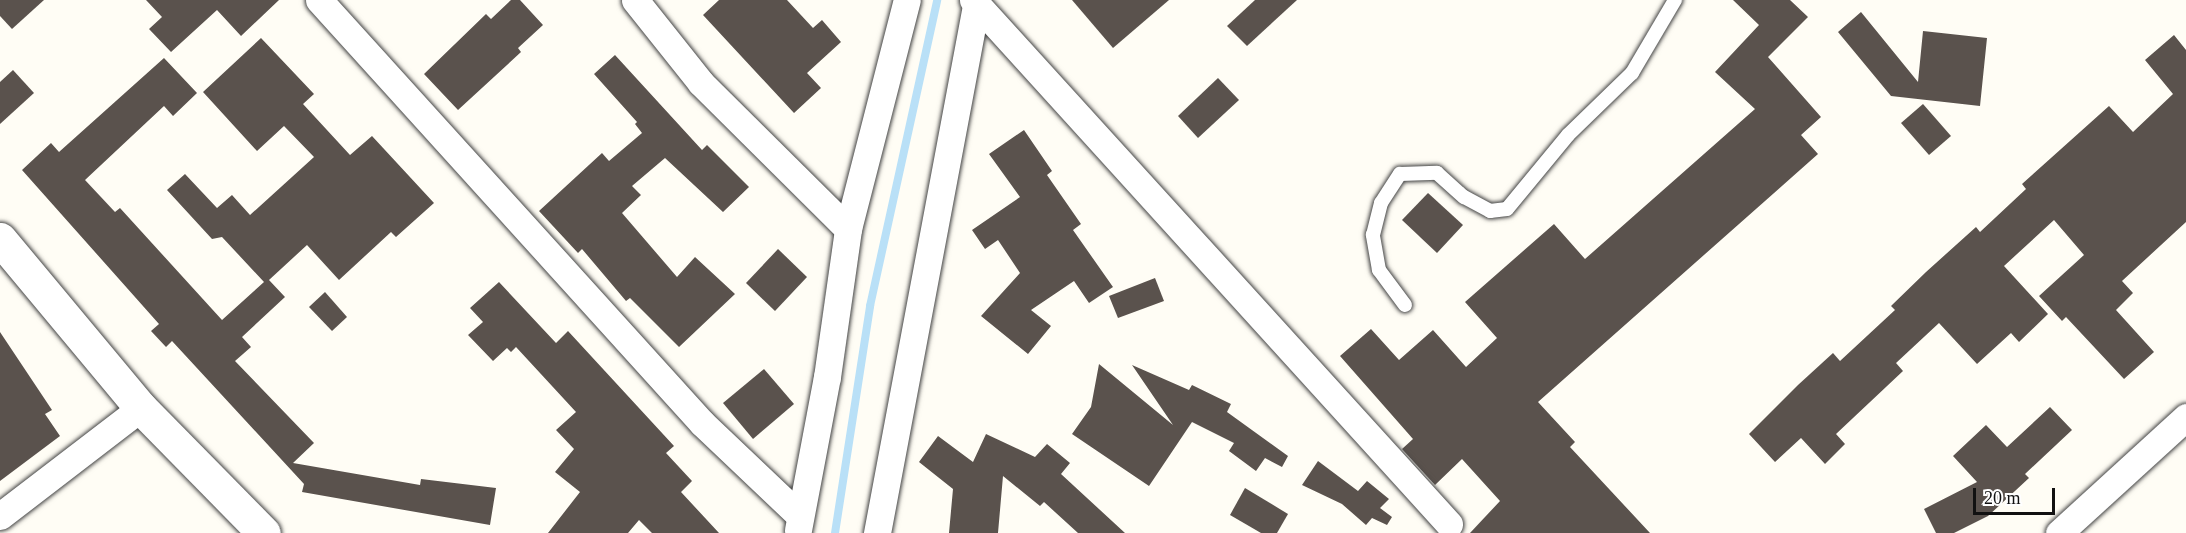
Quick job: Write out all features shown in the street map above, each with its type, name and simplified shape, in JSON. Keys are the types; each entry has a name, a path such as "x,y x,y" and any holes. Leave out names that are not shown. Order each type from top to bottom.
{"street":[{"path":"319,0 702,423 799,524"},
{"path":"635,0 701,83 848,229"},
{"path":"799,524 827,378 848,229 907,0"},
{"path":"975,1 1449,524"},
{"path":"877,533 915,345 975,1"},
{"path":"0,239 141,408 264,533"},
{"path":"0,516 141,408"},
{"path":"2059,533 2186,417"}],"lane":[{"path":"1405,305 1379,270 1373,235 1381,203 1400,174 1437,173 1464,197 1490,211 1507,208 1568,135 1632,73 1675,0"}],"building":[{"path":"0,0 44,0 12,29 0,16"},
{"path":"146,0 279,0 241,36 217,10 171,52 149,29 162,17"},
{"path":"511,0 520,0 543,25 518,48 521,52 458,110 424,74 486,14 491,19"},
{"path":"719,0 787,0 813,28 822,20 841,42 807,73 821,88 794,113 703,15"},
{"path":"1072,0 1169,0 1113,48"},
{"path":"1255,0 1297,0 1247,46 1227,26"},
{"path":"1733,0 1790,0 1808,17 1768,57 1821,117 1801,135 1818,154 1538,402 1575,442 1570,447 1650,533 1470,533 1500,501 1462,459 1435,485 1402,449 1413,439 1340,356 1371,329 1399,360 1433,330 1466,367 1497,338 1465,302 1554,224 1585,259 1755,109 1715,72 1759,25"},
{"path":"1861,12 1918,82 1923,31 1987,38 1980,106 1891,96 1838,32"},
{"path":"2174,35 2186,50 2186,222 2122,281 2133,293 2116,310 2154,352 2124,379 2066,317 2062,321 2039,296 2084,255 2054,220 2004,266 2048,314 2019,342 2011,333 1977,364 1939,323 1896,363 1903,371 1836,434 1845,444 1825,464 1801,438 1775,462 1749,434 1798,385 1833,353 1840,361 1895,310 1891,306 1926,272 1976,227 1980,232 2026,189 2022,184 2109,106 2133,132 2173,94 2145,60"},
{"path":"261,38 314,94 303,104 350,155 372,136 434,203 396,237 391,232 339,280 307,245 269,280 285,297 242,337 251,347 235,361 314,443 293,463 420,485 421,479 496,488 490,525 302,492 304,484 172,341 166,347 151,331 159,324 22,170 51,143 59,152 164,58 197,93 173,116 164,106 85,180 115,212 120,208 222,320 264,282 222,237 212,239 167,190 185,174 217,208 232,195 250,215 314,157 284,126 257,151 203,92"},
{"path":"615,55 702,150 707,145 749,187 723,212 665,158 632,186 641,195 622,213 677,277 695,257 735,294 679,347 630,298 626,301 582,249 578,253 539,211 602,153 609,161 642,133 635,124 637,122 594,74"},
{"path":"13,70 34,93 0,124 0,82"},
{"path":"1218,78 1239,100 1198,138 1178,116"},
{"path":"1923,104 1951,136 1929,155 1901,123"},
{"path":"1024,130 1052,171 1047,175 1081,224 1073,230 1113,287 1089,303 1074,281 1031,310 1051,326 1028,354 981,316 1020,273 998,240 985,249 972,230 1020,197 989,154"},
{"path":"1428,193 1463,225 1437,253 1402,220"},
{"path":"778,249 807,277 775,311 746,283"},
{"path":"1155,278 1164,301 1118,318 1109,296"},
{"path":"499,282 556,343 568,331 674,446 666,453 692,481 681,492 719,533 652,533 639,520 628,533 548,533 580,492 555,472 574,449 556,430 576,412 516,347 511,352 507,348 493,361 468,335 483,322 470,308"},
{"path":"325,292 347,317 332,331 309,307"},
{"path":"0,332 52,410 45,414 60,436 0,481"},
{"path":"1099,364 1173,425 1132,365 1189,390 1192,385 1231,404 1227,412 1288,456 1282,467 1265,458 1256,471 1229,451 1234,443 1192,422 1149,486 1072,434 1091,407"},
{"path":"764,369 794,404 753,439 723,403"},
{"path":"2050,407 2072,430 2025,474 2029,478 1988,516 1954,533 1936,533 1924,509 1977,482 1953,456 1986,425 2007,447"},
{"path":"986,434 1035,457 1047,444 1070,463 1061,474 1125,533 1078,533 1044,502 1040,506 1003,476 998,533 949,533 953,489 919,462 938,436 973,462"},
{"path":"1318,461 1358,491 1367,481 1389,499 1380,508 1392,517 1387,525 1372,518 1366,525 1342,504 1302,485"},
{"path":"1245,488 1288,514 1277,533 1261,533 1230,515"}],"waterway":[{"path":"835,533 870,306 937,0"}]}
